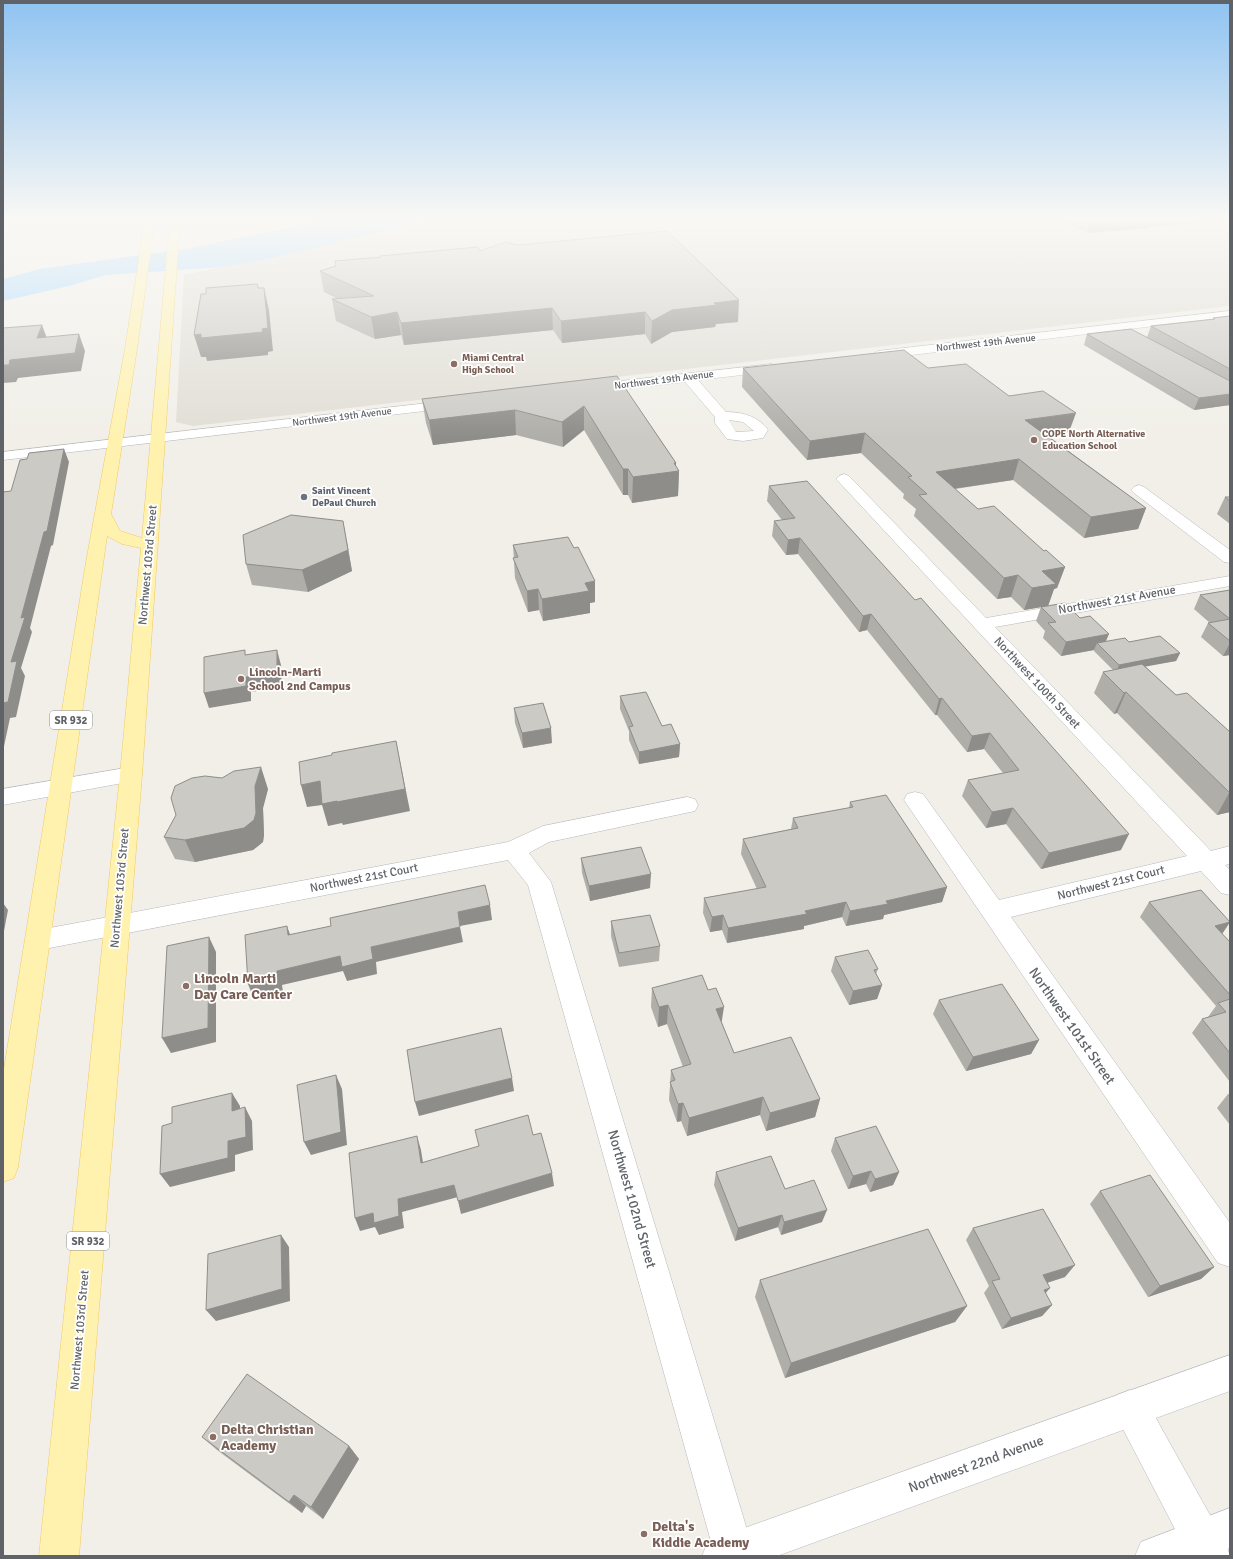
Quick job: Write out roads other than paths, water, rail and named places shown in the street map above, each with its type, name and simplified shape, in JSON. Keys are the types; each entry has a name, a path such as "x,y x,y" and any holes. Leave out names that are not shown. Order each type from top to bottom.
{"main road":[{"name":"SR 932","path":"3,1167 39,940 60,787 114,444 140,293"},
{"name":"Northwest 103rd Street","path":"59,1556 131,775 169,293"},
{"path":"103,514 114,534 128,540 149,545"}],"street":[{"name":"Northwest 19th Avenue","path":"867,357 1230,314"},
{"path":"1118,328 1132,336"},
{"name":"Northwest 19th Avenue","path":"583,390 781,366"},
{"path":"688,377 722,416"},
{"name":"Northwest 19th Avenue","path":"3,456 466,403"},
{"name":"Northwest 100th Street","path":"844,479 1230,886"},
{"path":"1139,490 1230,558"},
{"name":"Northwest 21st Avenue","path":"981,624 1230,581"},
{"path":"3,797 131,775"},
{"name":"Northwest 101st Street","path":"915,800 1230,1251"},
{"name":"Northwest 21st Court","path":"39,940 513,850 543,835 687,805"},
{"name":"Northwest 102nd Street","path":"513,850 539,882 730,1554"},
{"name":"Northwest 21st Court","path":"992,912 1230,855"},
{"name":"Northwest 22nd Avenue","path":"730,1554 1230,1373"},
{"path":"1130,1408 1214,1541 1155,1556"}],"water":[{"path":"3,293 39,293 3,301"}],"place":[{"name":"Miami Central High School","path":"454,364"},
{"name":"COPE North Alternative Education School","path":"1034,440"},
{"name":"Saint Vincent DePaul Church","path":"304,497"},
{"name":"Lincoln-Marti School 2nd Campus","path":"241,679"},
{"name":"Lincoln Marti Day Care Center","path":"186,986"},
{"name":"Delta Christian Academy","path":"213,1437"},
{"name":"Delta's Kiddie Academy","path":"644,1534"}]}
